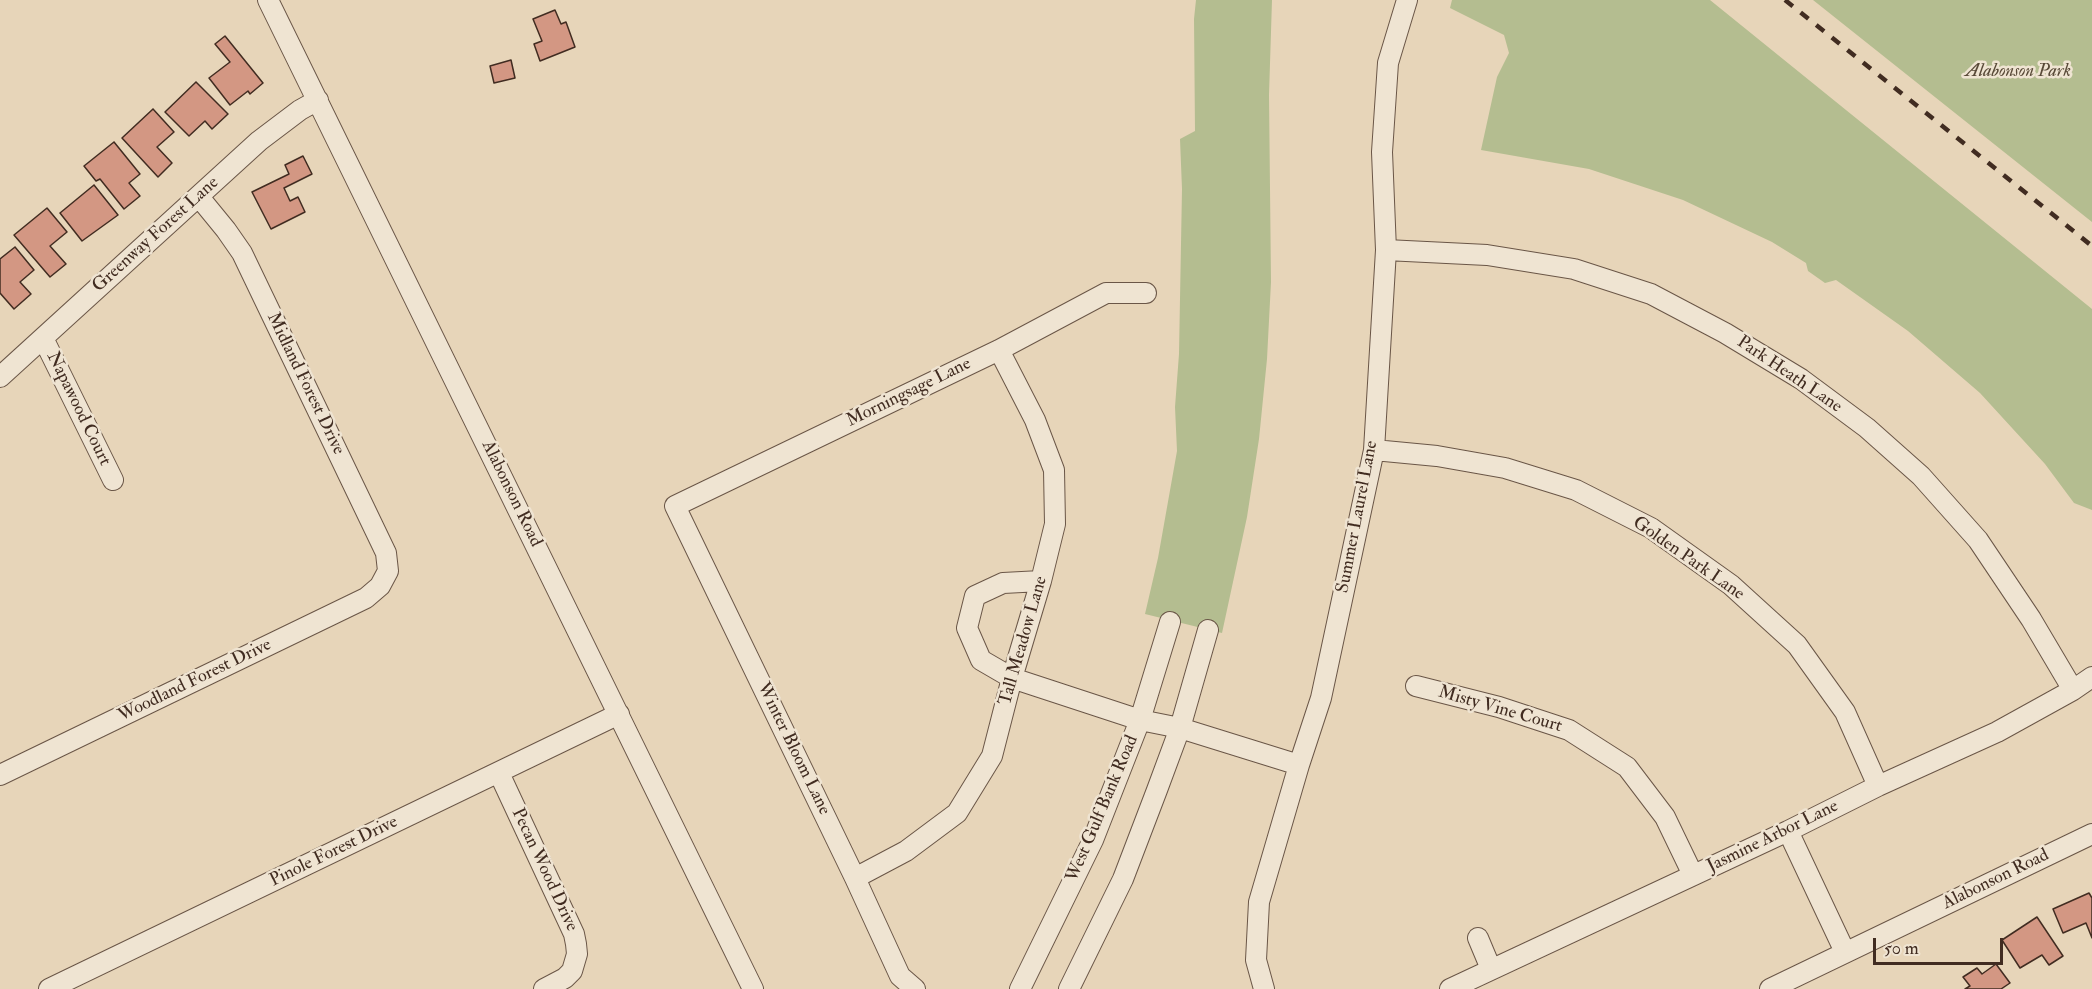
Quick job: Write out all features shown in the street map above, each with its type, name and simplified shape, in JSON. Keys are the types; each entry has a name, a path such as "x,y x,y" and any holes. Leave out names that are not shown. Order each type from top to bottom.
{"street":[{"name":"Alabonson Road","path":"268,0 753,989"},
{"name":"Summer Laurel Lane","path":"1264,989 1256,960 1260,902 1299,765 1321,698 1374,450 1386,250 1382,152 1388,63 1407,0"},
{"name":"Greenway Forest Lane","path":"0,377 259,141 300,110 318,100"},
{"name":"Midland Forest Drive","path":"199,197 242,253 386,553 388,571 384,579"},
{"name":"Park Heath Lane","path":"1386,250 1487,255 1574,269 1651,294 1725,333 1801,379 1867,428 1914,469 1971,532 2031,619 2073,690"},
{"name":"Morningsage Lane","path":"675,506 999,350 1106,293 1146,293"},
{"name":"Napawood Court","path":"43,338 113,480"},
{"name":"Tall Meadow Lane","path":"855,878 906,851 957,813 992,756 1041,581 1055,525 1054,470 1035,420 999,350"},
{"name":"Golden Park Lane","path":"1374,450 1437,456 1505,468 1576,490 1651,528 1731,585 1797,645 1845,712 1878,786"},
{"name":"Winter Bloom Lane","path":"675,506 900,976 915,989"},
{"name":"Woodland Forest Drive","path":"0,775 366,598 380,586 384,579"},
{"path":"1041,581 1003,583 975,596 968,628 981,660 1012,678 1140,720 1180,728 1299,765"},
{"name":"West Gulf Bank Road","path":"1020,989 1093,840 1140,720 1170,622"},
{"path":"1069,989 1123,879 1180,728 1208,630"},
{"name":"Jasmine Arbor Lane","path":"1450,989 1997,732 2092,677"},
{"name":"Misty Vine Court","path":"1416,686 1499,707 1569,730 1627,767 1665,817 1694,875"},
{"name":"Pinole Forest Drive","path":"49,989 619,714"},
{"name":"Pecan Wood Drive","path":"499,773 574,934 577,954 572,971 565,978 544,989"},
{"path":"1788,831 1845,952"},
{"name":"Alabonson Road","path":"1770,989 2092,834"},
{"path":"1478,938 1491,969"}],"green space":[{"path":"1196,0 1272,0 1269,95 1271,282 1267,359 1259,439 1247,517 1222,633 1145,614 1158,558 1177,451 1175,407 1179,354 1182,189 1180,139 1195,131 1194,19"},
{"path":"1452,0 1710,0 2092,309 2092,510 2074,503 2045,464 1980,393 1908,331 1836,280 1825,283 1808,271 1806,263 1772,242 1683,200 1589,169 1481,150 1497,77 1509,53 1504,35 1450,8"},
{"name":"Alabonson Park","path":"1813,0 2092,0 2092,222"}],"building":[{"path":"555,10 561,24 566,22 575,47 540,61 534,44 542,41 533,19"},
{"path":"225,36 263,83 250,94 248,91 230,105 209,78 230,62 215,44"},
{"path":"511,60 515,78 494,83 490,66"},
{"path":"196,82 228,114 212,129 205,121 189,136 165,112"},
{"path":"153,109 174,132 157,147 172,163 158,177 122,138"},
{"path":"114,142 140,174 129,183 140,196 124,209 100,179 96,181 84,166"},
{"path":"303,156 312,174 284,188 290,201 298,197 305,212 271,229 252,192 289,174 285,165"},
{"path":"94,185 118,215 82,241 60,213"},
{"path":"47,208 67,232 50,246 66,264 50,277 14,235"},
{"path":"15,247 34,270 20,282 31,294 14,309 0,293 0,259"},
{"path":"2089,893 2092,898 2092,938 2086,923 2063,933 2053,909"},
{"path":"2037,917 2063,956 2049,965 2042,955 2020,968 2002,940"},
{"path":"1996,964 2010,983 2001,989 1965,989 1970,986 1963,977 1977,968 1982,974"}],"railway":[{"path":"1785,0 2092,246"}]}
